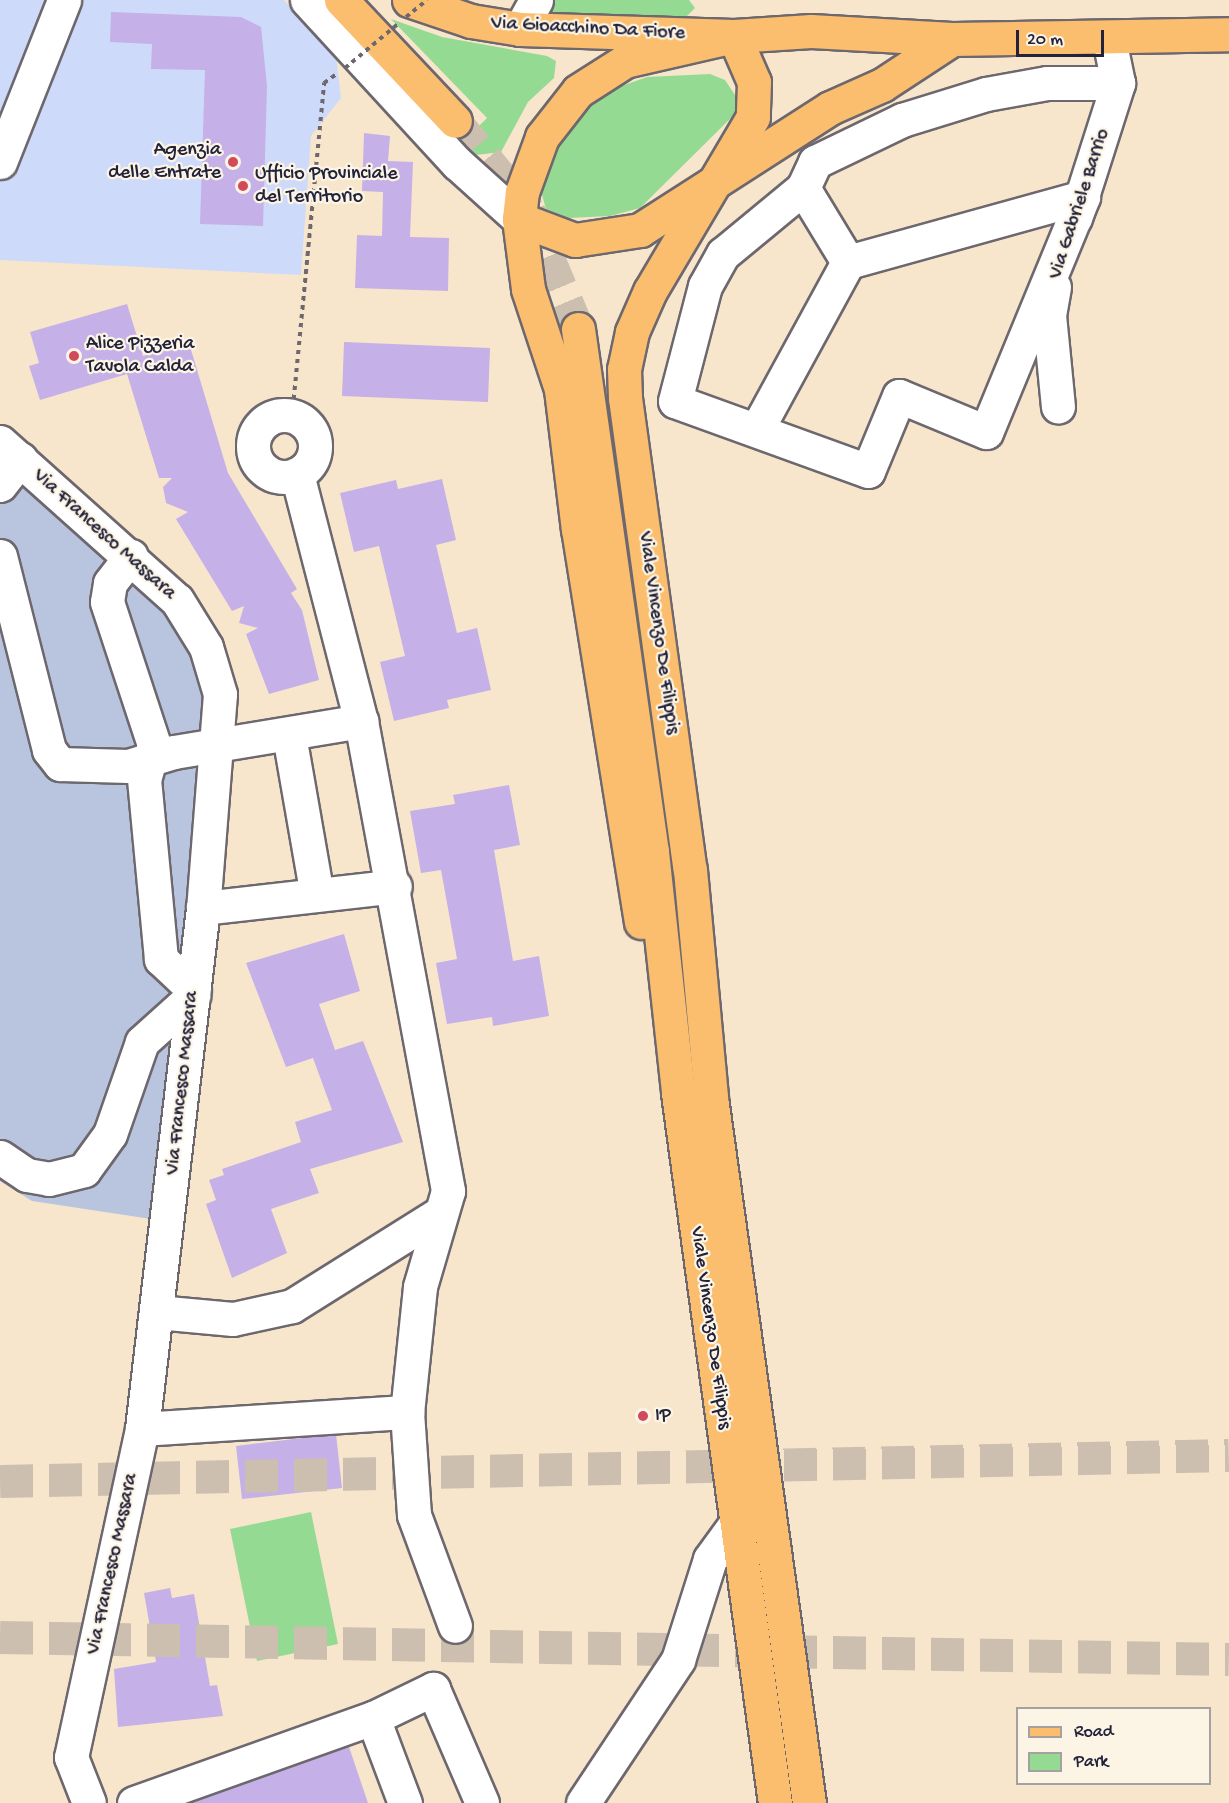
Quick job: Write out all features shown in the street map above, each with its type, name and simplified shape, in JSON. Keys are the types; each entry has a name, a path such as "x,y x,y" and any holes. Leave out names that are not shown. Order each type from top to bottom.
{"main road":[{"path":"341,0 455,121"},
{"name":"Via Gioacchino Da Fiore","path":"405,13 520,29 734,36 811,31 952,39 1109,39 1229,34"},
{"name":"Via Gioacchino Da Fiore","path":"678,1093 628,860 561,389 528,289 519,219 522,192 543,137 578,91 625,61 734,36"},
{"path":"711,189 748,133 756,100 734,36"},
{"path":"519,219 575,240 618,238 711,189 830,108 882,86 952,39"},
{"name":"Viale Vincenzo De Filippis","path":"711,189 650,291 624,369 690,870 711,1098 809,1803"},
{"name":"Viale Vincenzo De Filippis","path":"578,329 652,852 678,1093 775,1803"},
{"name":"Viale Vincenzo De Filippis","path":"652,852 711,1098"}],"street":[{"path":"2,153 64,0"},
{"path":"307,0 457,163 519,219"},
{"path":"520,29 536,0"},
{"name":"Via Gabriele Barrio","path":"1058,407 1048,315 1057,267 1083,197 1118,83 1109,39"},
{"path":"1083,197 986,432 899,396 868,471 675,401 682,357 705,286 723,254 803,188 815,162 902,120 986,94 1047,83 1118,83"},
{"path":"803,188 848,262"},
{"path":"757,429 848,262 1083,197"},
{"path":"292,417 308,428 315,446 309,464 297,474 274,475 254,453 262,424 292,417"},
{"path":"0,485 10,451"},
{"name":"Via Francesco Massara","path":"10,451 131,556 177,600 206,647 220,694 218,748 203,908 142,1429 71,1757 88,1803"},
{"path":"297,474 361,721 395,886 448,1191 437,1215 411,1341 407,1412 414,1515 455,1626"},
{"path":"0,556 53,758 80,768 150,760 361,721"},
{"path":"0,1157 27,1175 49,1179 84,1170 110,1134 142,1042 193,993 160,959 144,779 154,745 107,602 111,583 131,556"},
{"path":"289,735 317,896"},
{"path":"203,908 395,886"},
{"path":"157,1312 233,1319 263,1316 292,1306 437,1215"},
{"path":"142,1429 407,1412"},
{"path":"583,1803 678,1660 710,1558 737,1522"},
{"path":"134,1803 373,1718 433,1689 482,1803"},
{"path":"373,1718 405,1803"}],"path":[{"path":"292,417 324,83 345,68 405,13 427,0"}],"shaded area":[{"path":"0,0 284,0 336,56 341,98 311,136 301,275 0,260"},
{"path":"0,437 208,642 171,1222 32,1201 0,1181"}],"green space":[{"path":"546,0 689,0 695,8 685,18 551,16 542,7"},
{"path":"391,19 442,37 547,56 556,61 554,78 528,102 501,152 476,155 463,142 487,118"},
{"path":"710,74 725,80 737,98 736,113 640,208 610,216 569,218 546,209 539,184 542,159 577,111 602,93 647,77"},
{"path":"311,1512 338,1644 257,1661 230,1529"}],"building":[{"name":"Agenzia delle Entrate","path":"111,12 241,17 261,27 267,86 263,226 200,224 205,70 151,69 152,44 110,42"},
{"path":"364,133 390,136 388,161 413,162 410,237 449,238 448,291 355,288 357,235 382,236 383,192 362,191"},
{"path":"127,304 143,356 189,343 228,473 297,589 291,593 302,610 319,680 269,694 246,634 258,628 239,623 244,606 232,611 176,519 188,512 166,503 163,487 172,478 159,478 127,374 40,400 29,366 39,363 30,332"},
{"path":"344,342 490,348 488,402 342,396"},
{"path":"442,479 456,540 436,545 457,633 477,628 491,690 447,700 449,708 394,721 380,662 405,656 379,546 354,552 340,493 396,480 398,489"},
{"path":"509,785 520,845 494,850 513,961 539,956 549,1016 493,1026 492,1017 447,1024 436,963 457,959 441,870 421,873 410,811 455,804 453,795"},
{"path":"344,934 360,991 319,1004 335,1050 363,1041 403,1142 310,1169 319,1193 271,1209 287,1253 232,1278 206,1204 216,1200 209,1180 224,1175 222,1169 301,1142 295,1122 332,1110 313,1058 286,1067 246,963"},
{"path":"336,1434 342,1488 242,1499 236,1446"},
{"path":"170,1588 172,1598 194,1594 210,1686 217,1685 223,1716 118,1727 114,1669 156,1662 144,1593"},
{"path":"348,1744 368,1803 179,1803"}],"tunnel":[{"path":"455,121 529,211 578,329"},
{"path":"0,1481 1229,1455"},
{"path":"0,1637 1229,1659"}],"place":[{"name":"Agenzia delle Entrate","path":"233,162"},
{"name":"Ufficio Provinciale del Territorio","path":"243,186"},
{"name":"Alice Pizzeria Tavola Calda","path":"74,356"},
{"name":"IP","path":"643,1416"}]}
